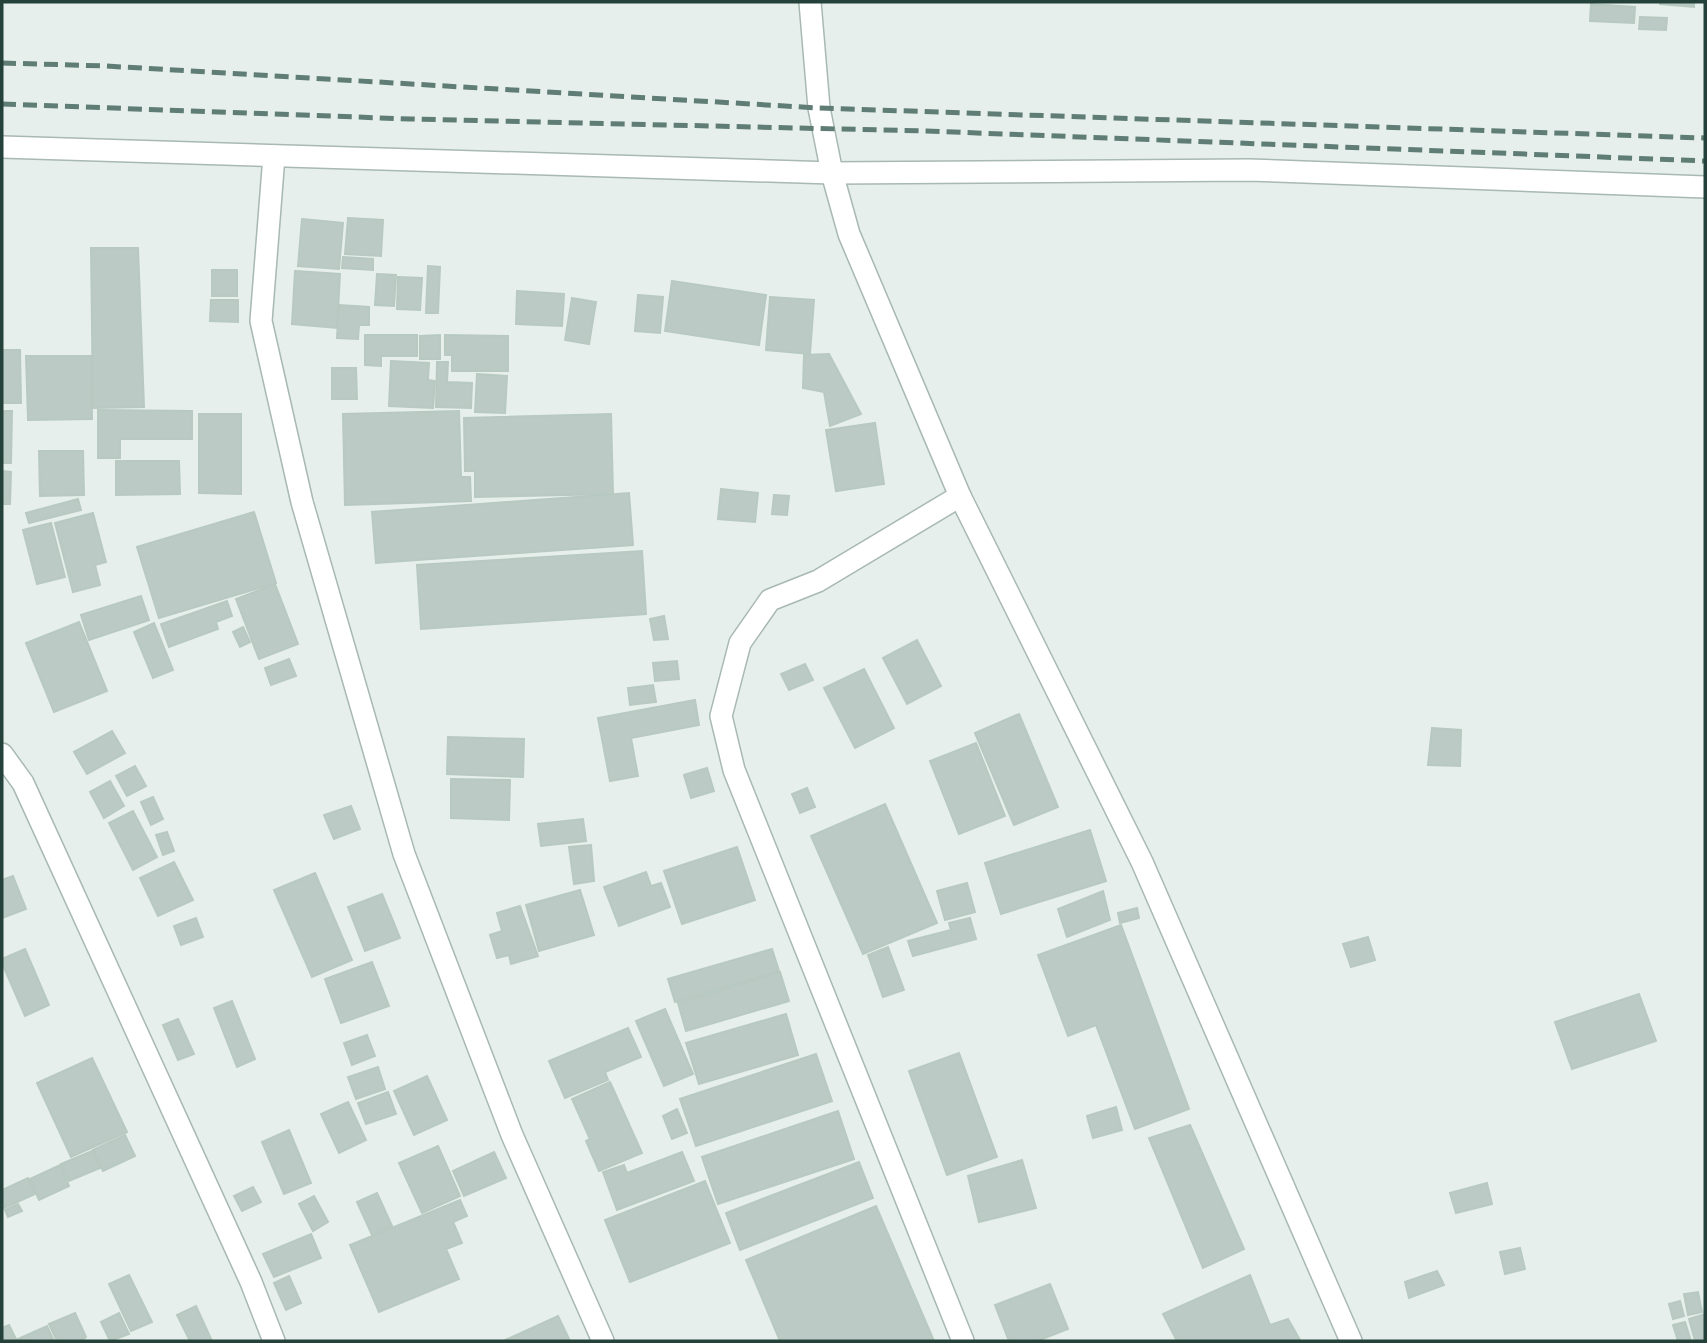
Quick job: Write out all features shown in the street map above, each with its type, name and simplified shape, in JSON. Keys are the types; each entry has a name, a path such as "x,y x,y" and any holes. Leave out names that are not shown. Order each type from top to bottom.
{"street":[{"path":"810,2 819,107 832,173 849,234 961,496 1142,862 1351,1341"},
{"path":"2,148 832,173 1249,170 1705,187"},
{"path":"274,156 261,321 302,502 404,854 512,1135 603,1341"},
{"path":"961,496 818,581 770,600 740,643 721,716 739,783 963,1341"},
{"path":"2,754 23,783 251,1282 274,1341"}],"building":[{"path":"1694,2 1694,7 1660,4"},
{"path":"1591,4 1635,7 1634,23 1590,21"},
{"path":"1640,17 1667,18 1666,30 1639,29"},
{"path":"348,218 383,220 381,256 345,254"},
{"path":"302,219 343,223 339,269 298,266"},
{"path":"91,248 138,248 144,407 93,408"},
{"path":"343,257 373,259 373,270 342,268"},
{"path":"428,266 440,267 438,313 426,313"},
{"path":"212,270 237,270 237,296 212,296"},
{"path":"295,271 340,274 337,328 292,324"},
{"path":"377,274 396,275 394,306 375,305"},
{"path":"398,277 422,278 420,310 397,309"},
{"path":"672,281 766,295 759,345 665,331"},
{"path":"517,291 564,294 562,326 516,324"},
{"path":"638,295 663,297 660,333 635,331"},
{"path":"770,297 814,300 810,354 766,350"},
{"path":"572,298 596,302 589,344 565,340"},
{"path":"211,300 238,300 238,322 210,321"},
{"path":"339,305 369,307 369,325 359,325 358,339 337,338"},
{"path":"365,335 417,335 417,356 381,356 381,366 365,365"},
{"path":"440,335 440,359 420,359 420,336"},
{"path":"445,335 508,336 508,371 452,371 452,355 445,355"},
{"path":"2,350 20,350 21,403 2,403"},
{"path":"829,354 861,414 830,426 824,392 803,388 804,355"},
{"path":"26,356 91,356 92,419 28,420"},
{"path":"391,361 429,363 428,380 435,381 433,408 389,406"},
{"path":"437,362 448,362 447,382 472,383 471,408 436,407"},
{"path":"332,368 356,368 357,399 332,399"},
{"path":"477,374 507,376 505,413 475,412"},
{"path":"98,410 192,411 192,439 120,439 120,458 98,458"},
{"path":"2,411 12,411 11,463 2,463"},
{"path":"459,411 461,477 470,477 471,501 345,505 343,414"},
{"path":"199,414 241,414 241,494 199,493"},
{"path":"611,414 613,494 475,497 475,471 465,471 464,418"},
{"path":"875,423 884,484 836,491 826,430"},
{"path":"39,451 83,451 84,495 40,496"},
{"path":"116,461 179,461 180,494 116,495"},
{"path":"2,471 11,472 10,504 2,504"},
{"path":"721,489 758,493 755,522 718,519"},
{"path":"629,493 633,545 376,563 372,512"},
{"path":"774,495 789,496 787,515 772,514"},
{"path":"78,499 81,510 29,523 26,513"},
{"path":"254,512 276,583 159,618 137,547"},
{"path":"93,513 106,562 95,565 100,585 73,592 55,523"},
{"path":"51,523 65,577 37,584 23,530"},
{"path":"642,551 646,614 421,629 417,565"},
{"path":"275,584 298,644 259,659 236,599"},
{"path":"141,596 149,620 89,640 81,615"},
{"path":"227,601 232,616 216,622 218,629 169,647 161,624"},
{"path":"664,616 668,639 654,640 650,619"},
{"path":"79,622 107,691 54,712 26,643"},
{"path":"154,623 173,670 153,678 134,632"},
{"path":"243,627 250,642 240,647 233,632"},
{"path":"917,640 941,686 907,704 883,658"},
{"path":"289,659 296,676 271,685 265,668"},
{"path":"677,661 679,679 655,681 653,663"},
{"path":"805,664 813,680 789,690 781,674"},
{"path":"864,669 894,728 855,748 824,688"},
{"path":"653,685 656,702 630,705 628,688"},
{"path":"695,700 699,725 631,738 638,776 610,781 598,718"},
{"path":"1019,714 1058,807 1014,825 975,733"},
{"path":"1432,728 1461,730 1460,766 1428,765"},
{"path":"112,731 125,753 87,774 74,752"},
{"path":"448,737 524,739 523,777 447,774"},
{"path":"976,743 1005,816 959,834 930,761"},
{"path":"135,766 146,786 127,796 116,776"},
{"path":"707,768 714,791 691,798 684,775"},
{"path":"451,779 510,780 509,820 451,818"},
{"path":"110,781 124,806 104,818 90,792"},
{"path":"807,788 815,807 800,813 792,794"},
{"path":"153,797 163,819 151,825 141,802"},
{"path":"885,804 937,923 863,954 811,836"},
{"path":"351,806 360,829 334,839 324,815"},
{"path":"133,811 157,857 133,870 109,823"},
{"path":"583,819 586,841 541,846 538,824"},
{"path":"1090,830 1106,881 1001,914 985,863"},
{"path":"167,832 174,851 163,855 156,835"},
{"path":"591,845 594,881 574,884 569,847"},
{"path":"737,847 755,900 682,924 664,871"},
{"path":"174,862 193,900 158,916 140,878"},
{"path":"646,872 651,886 661,883 670,907 619,926 604,887"},
{"path":"315,873 352,960 312,977 274,890"},
{"path":"13,876 26,909 2,918 2,880"},
{"path":"967,883 975,912 945,920 937,891"},
{"path":"580,890 594,935 539,951 526,905"},
{"path":"1103,891 1110,920 1067,937 1058,909"},
{"path":"382,894 400,938 365,951 348,907"},
{"path":"520,906 538,956 511,964 509,955 497,958 490,935 502,931 497,913"},
{"path":"1137,908 1139,918 1120,923 1118,913"},
{"path":"196,918 203,937 181,945 174,926"},
{"path":"970,918 976,939 913,956 908,941 951,930 949,923"},
{"path":"1121,925 1189,1109 1135,1129 1096,1025 1068,1036 1038,955"},
{"path":"1368,937 1375,960 1351,967 1343,944"},
{"path":"888,947 904,990 883,997 868,955"},
{"path":"25,949 49,1005 25,1016 2,959"},
{"path":"772,949 779,971 675,1002 668,979"},
{"path":"372,962 389,1006 341,1023 325,979"},
{"path":"780,972 789,1001 686,1031 678,1003"},
{"path":"1639,994 1656,1041 1572,1069 1555,1022"},
{"path":"232,1001 255,1059 237,1067 214,1008"},
{"path":"665,1009 693,1074 664,1086 636,1021"},
{"path":"786,1014 798,1055 699,1084 686,1043"},
{"path":"178,1019 194,1054 178,1060 163,1025"},
{"path":"628,1028 641,1057 605,1072 608,1080 565,1098 549,1061"},
{"path":"367,1035 375,1056 352,1065 344,1043"},
{"path":"959,1053 997,1157 947,1175 909,1071"},
{"path":"816,1054 832,1101 696,1146 680,1099"},
{"path":"92,1058 127,1132 71,1157 37,1083"},
{"path":"378,1067 385,1089 356,1099 348,1077"},
{"path":"427,1076 447,1120 414,1135 394,1091"},
{"path":"610,1082 642,1153 599,1171 586,1141 590,1139 572,1099"},
{"path":"388,1092 396,1114 366,1124 358,1103"},
{"path":"348,1102 366,1140 339,1153 321,1114"},
{"path":"1116,1107 1122,1130 1093,1138 1087,1116"},
{"path":"677,1109 687,1133 672,1139 663,1116"},
{"path":"838,1111 854,1159 718,1204 702,1157"},
{"path":"1190,1125 1244,1249 1203,1268 1149,1138"},
{"path":"289,1130 311,1183 284,1194 262,1142"},
{"path":"125,1135 135,1156 103,1171 93,1150"},
{"path":"438,1146 460,1196 422,1213 399,1163"},
{"path":"92,1151 100,1168 69,1181 61,1164"},
{"path":"494,1152 506,1178 464,1196 453,1171"},
{"path":"682,1152 694,1181 617,1210 603,1172 624,1165 627,1173"},
{"path":"1022,1160 1036,1208 979,1222 968,1176"},
{"path":"859,1162 873,1198 740,1250 726,1213"},
{"path":"60,1165 69,1186 39,1200 30,1179"},
{"path":"28,1178 35,1194 4,1208 2,1190"},
{"path":"705,1181 730,1243 630,1282 605,1220"},
{"path":"1487,1183 1492,1204 1456,1213 1450,1193"},
{"path":"253,1187 261,1202 242,1211 234,1196"},
{"path":"377,1193 392,1226 372,1235 357,1202"},
{"path":"314,1196 328,1222 313,1231 299,1204"},
{"path":"460,1200 467,1216 453,1222 462,1243 446,1249 459,1279 379,1312 350,1245"},
{"path":"18,1204 22,1211 8,1217 5,1210"},
{"path":"876,1206 934,1341 780,1341 746,1260"},
{"path":"311,1234 321,1258 274,1277 263,1254"},
{"path":"1520,1248 1525,1269 1505,1274 1500,1252"},
{"path":"1437,1271 1444,1285 1409,1298 1405,1282"},
{"path":"129,1275 152,1322 131,1331 109,1284"},
{"path":"1250,1275 1270,1325 1288,1319 1300,1340 1177,1341 1163,1314"},
{"path":"289,1276 301,1303 286,1310 274,1283"},
{"path":"1050,1284 1068,1329 1037,1341 1009,1341 995,1305"},
{"path":"1698,1292 1702,1312 1688,1315 1684,1294"},
{"path":"1680,1301 1684,1316 1673,1319 1669,1304"},
{"path":"196,1306 212,1341 190,1341 177,1315"},
{"path":"75,1313 86,1337 81,1341 57,1341 49,1324"},
{"path":"119,1313 129,1334 110,1341 101,1322"},
{"path":"1705,1314 1705,1341 1695,1341 1689,1319"},
{"path":"558,1316 570,1341 503,1341"},
{"path":"1685,1322 1691,1341 1678,1341 1673,1325"},
{"path":"9,1325 17,1341 2,1341 2,1328"},
{"path":"47,1326 54,1341 18,1339"}],"railway":[{"path":"2,63 106,66 819,108 1705,138"},
{"path":"2,104 410,119 926,131 1705,161"}]}
